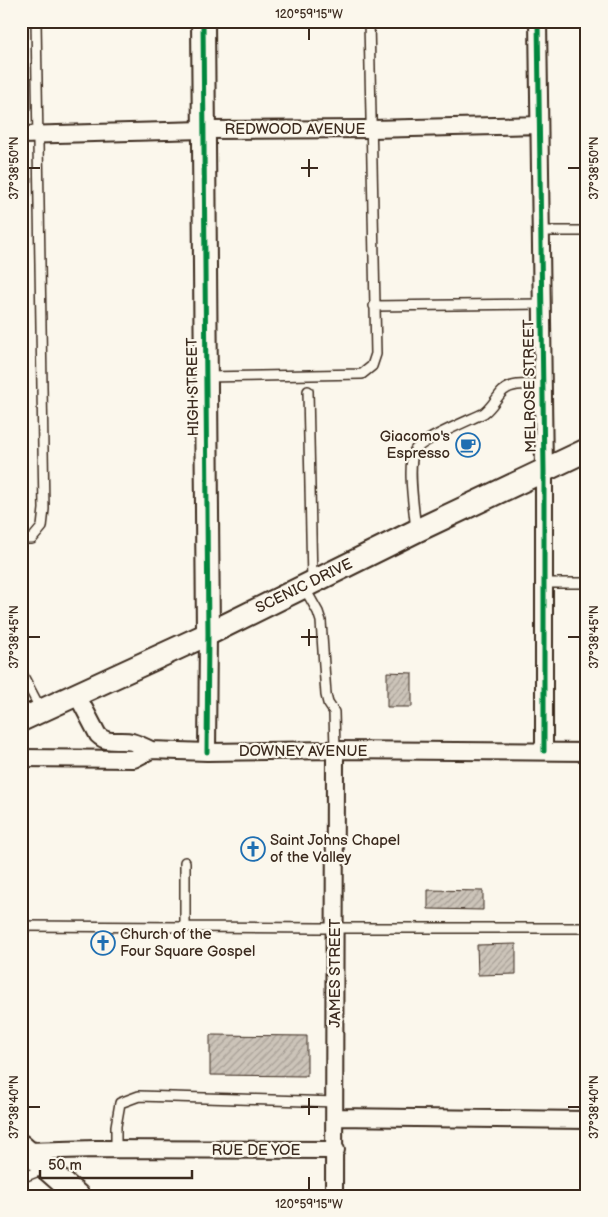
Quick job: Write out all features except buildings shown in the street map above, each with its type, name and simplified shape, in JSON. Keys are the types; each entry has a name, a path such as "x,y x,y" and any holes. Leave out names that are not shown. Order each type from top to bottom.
{"main road":[{"name":"HIGH STREET","path":"203,21 208,634"},
{"name":"SCENIC DRIVE","path":"21,720 42,712 208,634 416,531 587,450"},
{"path":"23,1149 78,1196"}],"street":[{"name":"MELROSE STREET","path":"538,21 544,471 544,751"},
{"name":"REDWOOD AVENUE","path":"29,135 203,130 539,125"},
{"name":"HIGH STREET","path":"207,752 208,634"},
{"path":"77,695 98,736 102,740 131,742 151,750"},
{"name":"DOWNEY AVENUE","path":"21,758 134,759 151,750 207,752 335,750 587,752"},
{"name":"JAMES STREET","path":"334,1196 336,1150 335,750"},
{"path":"336,1110 587,1120"},
{"name":"RUE DE YOE","path":"23,1149 336,1150"}],"lane":[{"path":"21,539 32,539 42,527 44,509 29,135 36,21"},
{"path":"205,377 362,374 372,366 376,354 370,21"},
{"path":"540,231 587,231"},
{"path":"374,306 542,304"},
{"path":"416,531 411,475 415,450 425,442 484,413 492,407 503,392 512,386 542,385"},
{"path":"308,390 308,584 320,621 326,695 328,703 334,712 335,750"},
{"path":"544,583 587,583"},
{"path":"21,672 42,712"},
{"path":"185,862 185,927"},
{"path":"21,926 587,928"},
{"path":"116,1149 116,1126 120,1103 140,1096 336,1110"},
{"path":"21,1178 47,1168"}],"cycle path":[{"path":"203,21 208,634 207,752"},
{"path":"538,21 544,471 544,751"}],"place":[{"name":"Giacomo's Espresso","path":"468,445"},
{"name":"Saint Johns Chapel of the Valley","path":"253,849"},
{"name":"Church of the Four Square Gospel","path":"103,943"}]}
